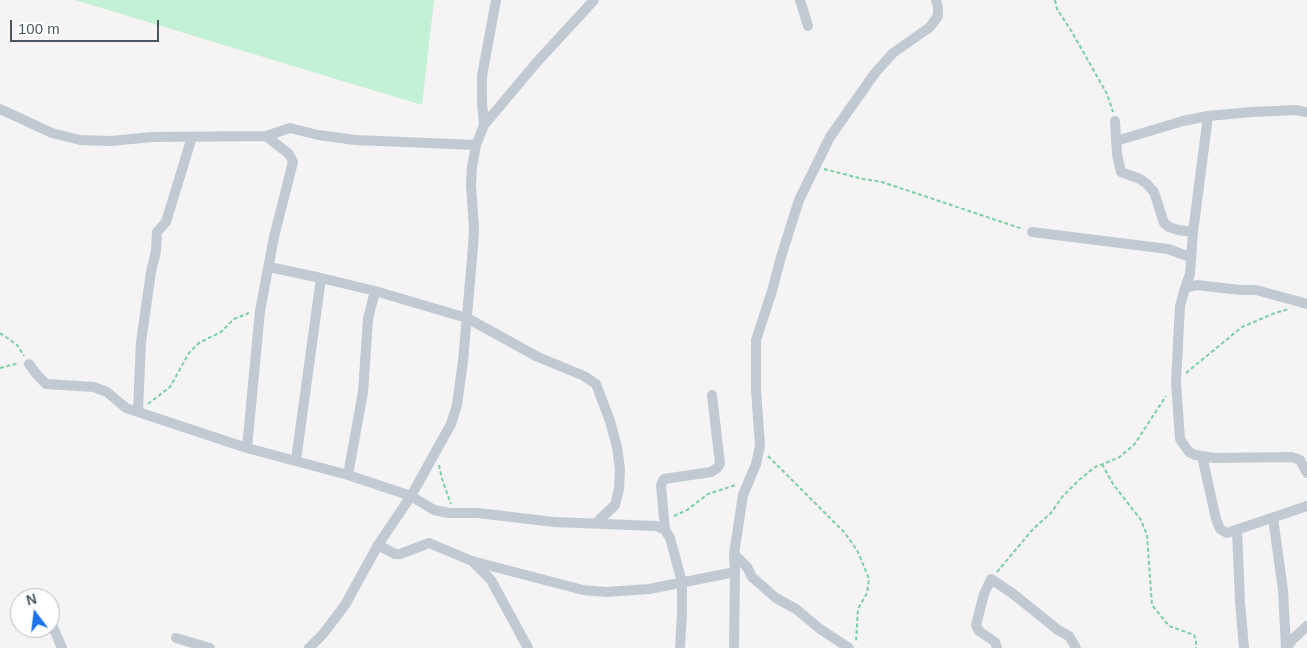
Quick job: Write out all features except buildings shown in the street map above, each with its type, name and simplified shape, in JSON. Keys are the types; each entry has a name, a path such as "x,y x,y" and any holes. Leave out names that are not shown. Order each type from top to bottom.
{"street":[{"path":"484,125 482,76 496,0"},
{"path":"309,648 323,634 345,605 378,545 436,454 451,424 457,404 467,318 474,229 472,185 476,145 484,125 537,62 594,0"},
{"path":"800,0 808,26"},
{"path":"734,648 734,554 740,510 756,464 760,446 756,390 756,340 799,200 830,137 874,73 893,53 930,26 938,16 939,2"},
{"path":"0,109 52,133 80,140 111,141 152,136 266,136 290,128 318,135 355,140 476,145"},
{"path":"1116,141 1183,121 1208,116 1295,110 1307,112"},
{"path":"1208,116 1190,257 1190,274 1180,306 1176,382 1180,439 1189,452 1195,455 1292,457 1300,460 1307,473"},
{"path":"1115,121 1121,172 1140,179 1154,192 1164,223 1178,230 1193,232"},
{"path":"248,448 260,311 276,228 293,162 289,154 266,136"},
{"path":"138,411 142,342 151,272 156,251 157,232 166,222 192,137"},
{"path":"1032,232 1168,250 1190,257"},
{"path":"268,267 374,291 467,318 538,357 584,376 596,384 610,421 617,447 620,469 619,489 615,505 596,523"},
{"path":"296,460 321,278"},
{"path":"1185,288 1197,285 1256,290 1304,303"},
{"path":"348,475 363,392 368,319 374,291"},
{"path":"29,364 46,384 94,387 107,392 126,408 248,448 348,475 411,496 434,510 554,522 656,526 665,530"},
{"path":"680,648 682,582 670,538 665,530 662,485 664,479 710,472 720,464 712,395"},
{"path":"1202,456 1216,519 1220,529 1227,533 1307,506"},
{"path":"1273,518 1283,590 1287,648"},
{"path":"1237,530 1244,648"},
{"path":"378,545 395,554 400,554 429,543 472,561 540,577 576,588 606,592 650,589 735,572"},
{"path":"734,554 752,577 776,598 796,608 820,630 849,648"},
{"path":"472,561 491,580 528,648"},
{"path":"997,648 995,642 979,631 976,625 984,594 991,579 1012,593 1058,630 1069,636 1076,648"},
{"path":"1287,648 1292,640 1307,626"},
{"path":"176,638 210,648"}],"path":[{"path":"1055,0 1057,9 1072,32 1106,94 1115,121"},
{"path":"815,166 882,182 1032,232"},
{"path":"1176,382 1242,327 1304,303"},
{"path":"138,411 170,387 189,353 199,343 221,332 234,320 248,313 260,311"},
{"path":"0,333 17,345 29,364"},
{"path":"0,368 20,363 29,364"},
{"path":"991,579 1032,529 1050,513 1062,497 1095,467 1118,458 1134,444 1166,395"},
{"path":"760,446 846,533 858,552 869,579 867,593 858,609 856,648"},
{"path":"436,454 442,479 455,513"},
{"path":"1102,464 1113,484 1141,520 1147,535 1152,606 1169,626 1194,635 1196,648"},
{"path":"664,517 674,516 687,510 708,494 737,485 750,478"}],"green space":[{"path":"75,0 434,0 422,105"}]}
